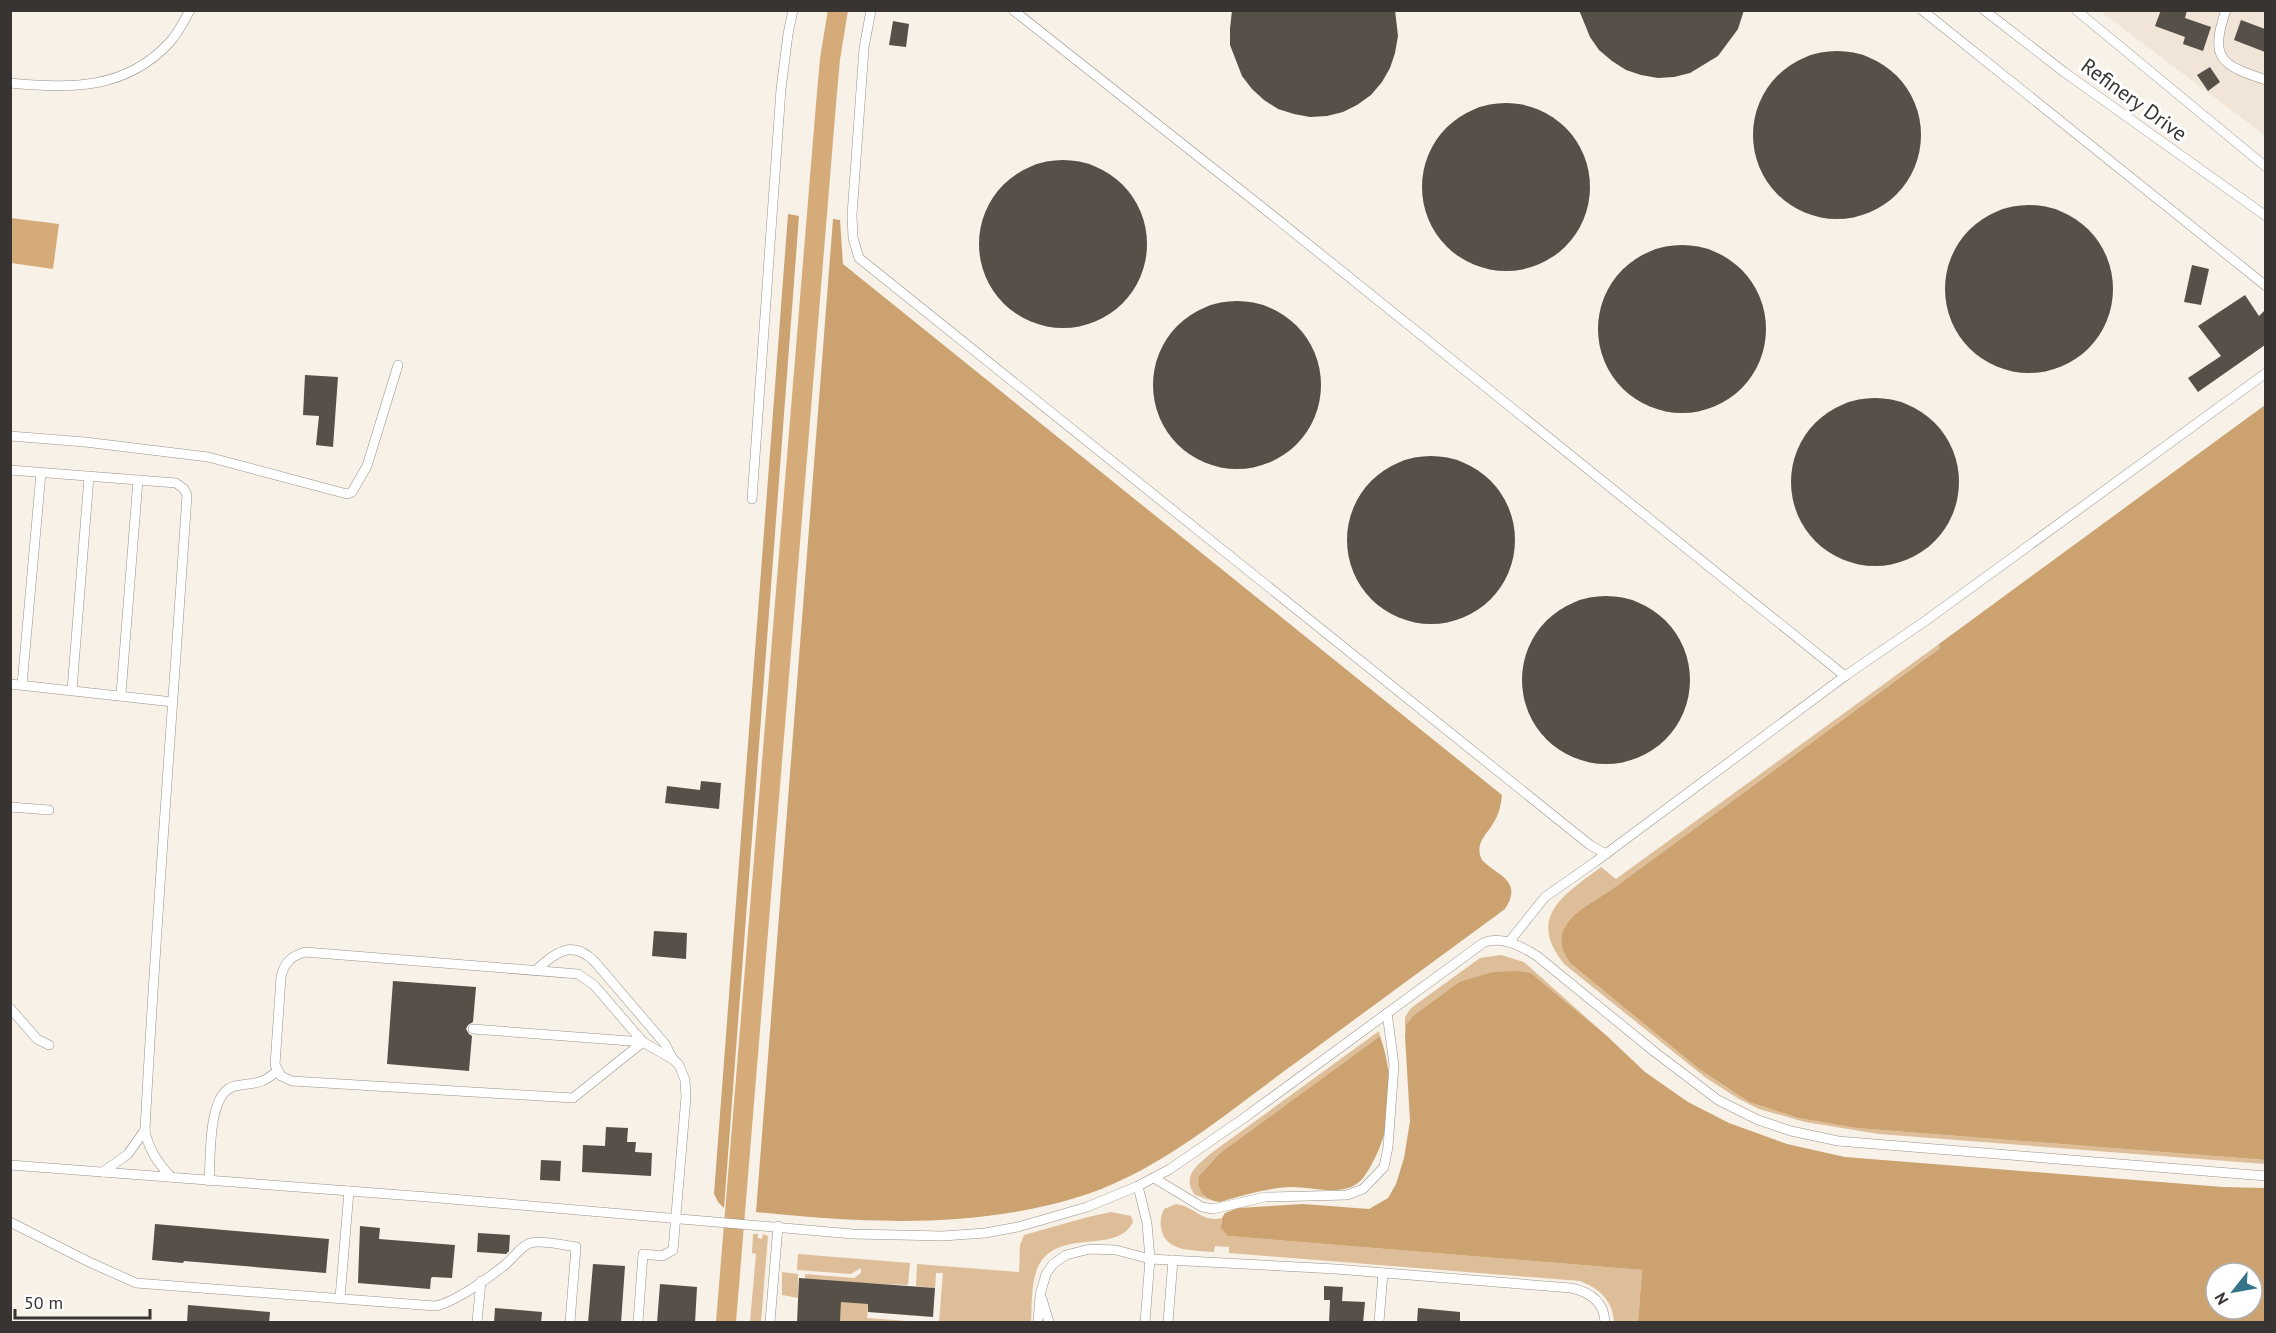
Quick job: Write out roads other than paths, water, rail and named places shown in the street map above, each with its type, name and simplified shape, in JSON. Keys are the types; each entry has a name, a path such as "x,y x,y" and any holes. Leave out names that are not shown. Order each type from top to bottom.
{"lane":[{"path":"10,83 67,88 93,85 117,77 139,67 156,55 171,41 190,10"},
{"path":"752,499 781,89 793,10"},
{"path":"871,10 864,48 852,215 853,238 860,258 1571,830 1606,854"},
{"path":"1013,10 1267,211 1845,676"},
{"path":"1922,10 2265,286"},
{"name":"Refinery Drive","path":"1984,10 2064,72 2265,216"},
{"path":"2076,10 2265,167"},
{"path":"2226,10 2217,38 2224,59 2234,69 2265,80"},
{"path":"10,436 85,442 208,457 347,494 352,492 367,466 398,365"},
{"path":"1509,942 1545,897 1845,676 1947,605 2265,373"},
{"path":"10,470 176,483 184,489 187,495 166,784 145,1130 149,1147 161,1167 171,1177"},
{"path":"22,685 41,473"},
{"path":"72,690 89,477"},
{"path":"121,694 138,480"},
{"path":"10,684 121,694 173,702"},
{"path":"10,807 49,810"},
{"path":"10,1165 903,1237 986,1233 1018,1227 1087,1207 1154,1178 1244,1118 1482,943 1488,941 1518,944 1537,956 1704,1091 1737,1111 1791,1131 1838,1141 2265,1176"},
{"path":"535,971 560,951 583,952 595,962 665,1044 683,1072 686,1085 673,1250 662,1256 643,1254 638,1323"},
{"path":"643,1042 573,1098 292,1081 286,1079 278,1071 274,1059 281,977 285,964 297,955 313,952 578,974 586,978 643,1042 674,1060"},
{"path":"10,1008 37,1039 49,1045"},
{"path":"1154,1178 1202,1207 1213,1209 1265,1197 1347,1195 1363,1189 1384,1167 1388,1147 1394,1065 1387,1013"},
{"path":"473,1029 643,1042"},
{"path":"209,1181 214,1112 221,1095 234,1086 260,1083 278,1071"},
{"path":"102,1172 128,1154 145,1130"},
{"path":"1138,1186 1147,1223 1150,1259 1145,1323"},
{"path":"340,1298 349,1191"},
{"path":"10,1222 136,1283 435,1306 456,1298 506,1264 523,1247 532,1242 576,1247 570,1323"},
{"path":"770,1323 778,1226"},
{"path":"1038,1323 1040,1295 1046,1274 1053,1264 1066,1255 1090,1249 1116,1250 1150,1259 1583,1290 1594,1296 1601,1307 1605,1323"},
{"path":"1168,1323 1173,1260"},
{"path":"1379,1323 1383,1274"},
{"path":"477,1323 481,1281"},
{"path":"1040,1295 1049,1323"}],"waterway":[{"path":"726,1322 826,104 838,10"}]}
